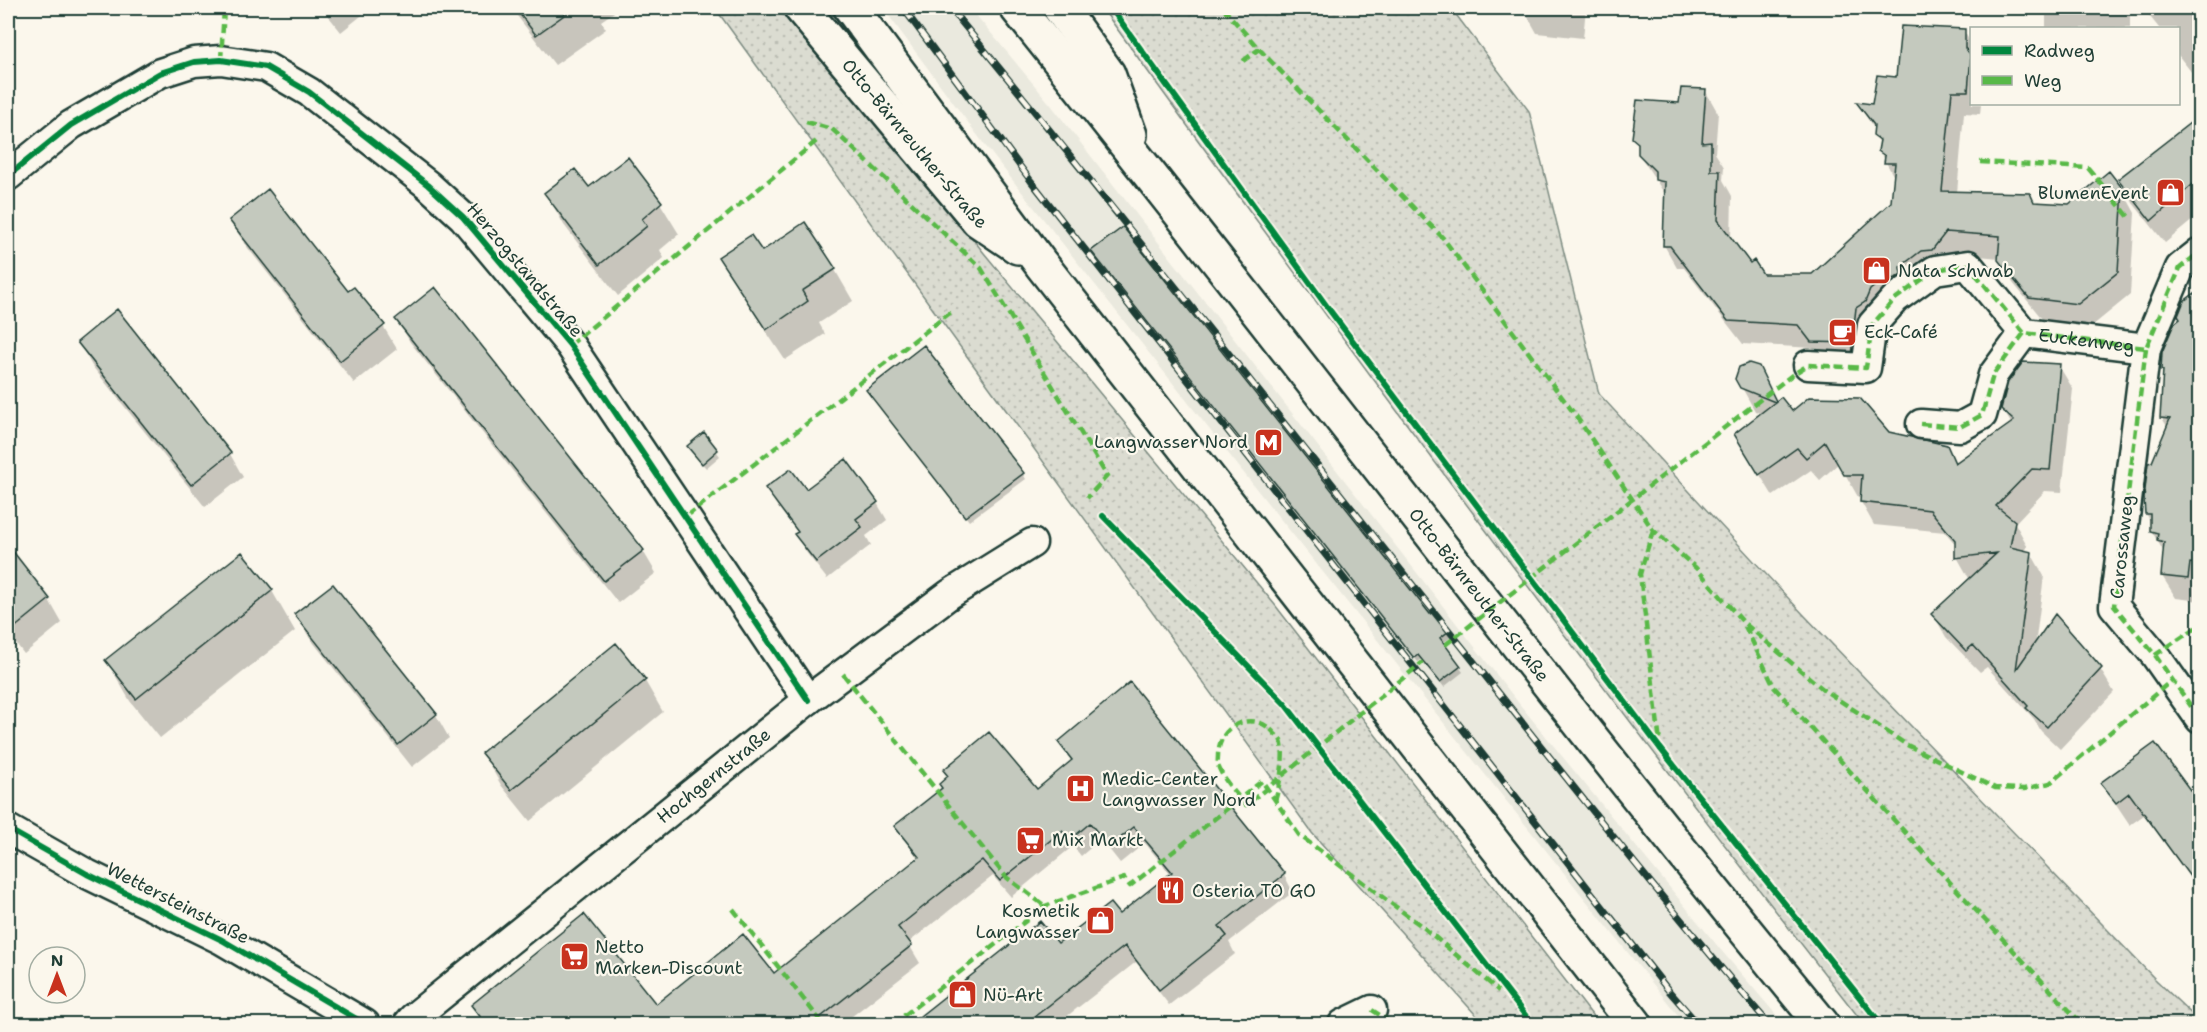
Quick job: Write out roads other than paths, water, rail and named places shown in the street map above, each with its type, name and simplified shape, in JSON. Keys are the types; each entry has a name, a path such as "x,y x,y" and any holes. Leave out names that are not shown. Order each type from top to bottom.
{"main road":[{"name":"Otto-Bärnreuther-Straße","path":"801,8 978,220 1041,264"},
{"name":"Otto-Bärnreuther-Straße","path":"851,8 1041,264 1635,1024"},
{"name":"Otto-Bärnreuther-Straße","path":"1017,8 1645,807 1822,1024"},
{"name":"Otto-Bärnreuther-Straße","path":"1060,8 1108,74 1140,162"}],"street":[{"name":"Herzogstandstraße","path":"12,165 70,125 159,74 194,62 221,60 266,67 309,92 428,185 463,217 570,345 808,700"},
{"name":"Euckenweg","path":"1808,365 1866,368 1872,325 1895,299 1935,270 1968,265 2024,333 2146,348 2180,268 2199,252"},
{"name":"Euckenweg","path":"1921,424 1960,427 1982,415 1993,375 2024,333"},
{"name":"Carossaweg","path":"2146,348 2114,606 2155,656 2199,718"},
{"name":"Hochgernstraße","path":"408,1024 808,700 950,594 1032,543"},
{"name":"Wettersteinstraße","path":"8,829 87,874 222,940 365,1024"},
{"path":"1342,1024 1372,1010"}],"railway":[{"path":"903,8 1031,181 1669,991 1698,1024"},
{"path":"950,8 1144,247 1614,838 1769,1024"}],"place":[{"name":"BlumenEvent","path":"2170,193"},
{"name":"Nata Schwab","path":"1877,271"},
{"name":"Eck-Café","path":"1843,332"},
{"name":"Langwasser Nord","path":"1269,442"},
{"name":"Medic-Center Langwasser Nord","path":"1081,789"},
{"name":"Mix Markt","path":"1031,840"},
{"name":"Osteria TO GO","path":"1171,891"},
{"name":"Kosmetik Langwasser","path":"1101,921"},
{"name":"Netto Marken-Discount","path":"574,957"},
{"name":"Nü-Art","path":"962,995"}]}
